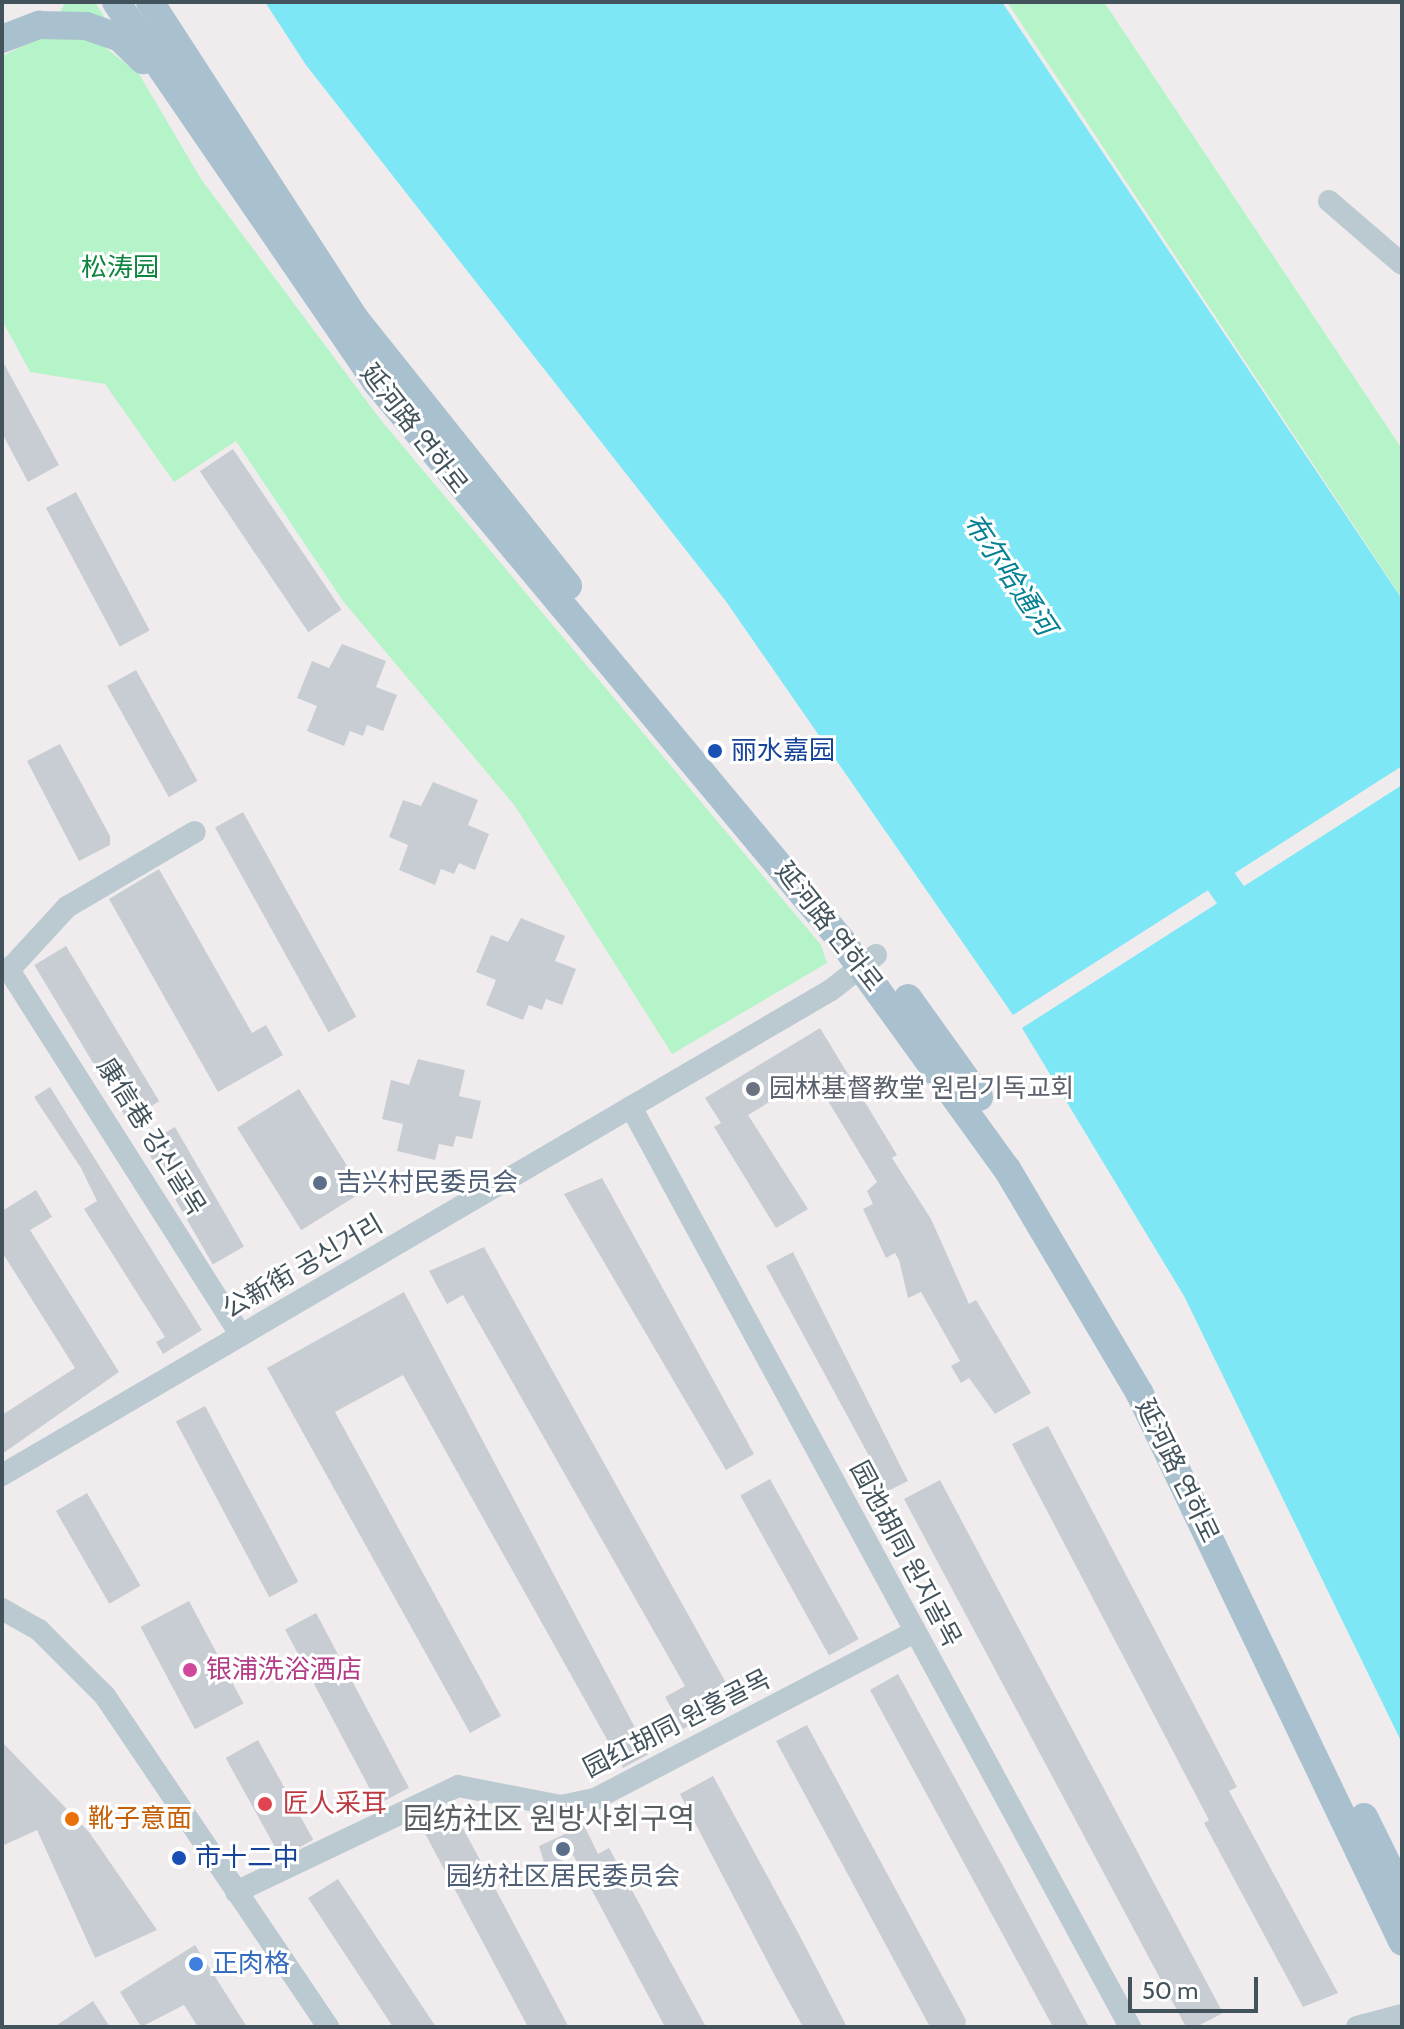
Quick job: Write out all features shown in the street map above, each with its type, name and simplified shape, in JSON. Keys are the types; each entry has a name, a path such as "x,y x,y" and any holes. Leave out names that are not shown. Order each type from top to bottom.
{"main road":[{"path":"2,24 37,2"},
{"name":"延河路 연하로","path":"116,2 166,81 385,393 869,961 1007,1169 1132,1380 1402,1941"},
{"name":"延河路 연하로","path":"150,2 277,206 407,388 869,961 1012,1145 1156,1392 1402,1894"},
{"path":"2,39 39,25 86,26 120,38 166,81"}],"street":[{"path":"1329,201 1402,264"},
{"path":"6,969 67,907 195,832"},
{"name":"公新街 공신거리","path":"2,1475 631,1107 869,961"},
{"name":"康信巷 강신골목","path":"6,969 241,1335"},
{"name":"园池胡同 원지골목","path":"631,1107 1130,2027"},
{"path":"2,1609 39,1630 105,1696 328,2027"},
{"name":"园红胡同 원홍골목","path":"236,1892 458,1786 561,1806 595,1799 915,1632"},
{"path":"1357,2027 1402,2015"}],"green space":[{"path":"65,2 95,2 108,23 59,15"},
{"path":"1007,2 1104,2 1402,449 1402,598"},
{"name":"松涛园","path":"74,37 101,44 139,74 201,179 380,419 821,945 827,963 672,1054 515,806 343,601 236,441 174,482 105,384 30,372 2,320 2,56 38,39"}],"water":[{"path":"265,2 1002,2 1402,599 1402,766 1013,1015 725,600 306,65"},
{"path":"1402,785 1402,1743 1184,1296 1022,1028"}],"building":[{"path":"2,360 59,465 28,482 2,433"},
{"path":"233,449 341,610 308,632 200,471"},
{"path":"76,492 150,631 120,647 46,508"},
{"path":"342,644 386,661 376,687 397,695 383,731 367,725 363,736 350,731 344,746 307,731 317,706 297,698 312,661 329,668"},
{"path":"136,670 198,781 169,797 107,686"},
{"path":"60,744 110,836 110,845 79,861 27,761"},
{"path":"433,782 478,800 468,825 489,834 475,870 459,863 454,874 441,869 435,885 399,870 408,845 389,837 403,800 421,806"},
{"path":"243,812 356,1017 328,1032 215,828"},
{"path":"159,869 252,1033 266,1025 283,1055 218,1092 109,899"},
{"path":"521,918 565,936 555,961 576,969 562,1005 546,999 542,1010 529,1005 523,1020 486,1005 496,980 476,972 491,935 508,942"},
{"path":"66,946 159,1101 128,1120 34,965"},
{"path":"820,1028 897,1155 892,1158 931,1219 969,1304 976,1300 1031,1393 995,1414 969,1378 961,1383 951,1366 960,1361 921,1292 908,1298 895,1253 886,1258 863,1209 873,1204 867,1191 877,1182 813,1076 748,1115 808,1209 776,1228 714,1127 721,1123 705,1098"},
{"path":"418,1059 465,1070 459,1096 481,1101 472,1139 456,1136 453,1147 439,1144 435,1160 397,1151 403,1124 382,1119 391,1080 409,1085"},
{"path":"50,1087 202,1330 163,1354 156,1342 165,1337 84,1209 97,1201 81,1168 34,1097"},
{"path":"299,1089 363,1192 301,1230 237,1128"},
{"path":"175,1127 244,1247 213,1265 144,1145"},
{"path":"602,1178 754,1454 726,1470 564,1194"},
{"path":"36,1190 52,1217 30,1230 119,1372 2,1454 2,1415 75,1368 2,1252 2,1211"},
{"path":"484,1247 735,1699 683,1729 665,1697 685,1686 463,1295 447,1304 429,1271"},
{"path":"793,1252 908,1481 888,1491 766,1266"},
{"path":"404,1292 649,1754 623,1768 403,1375 335,1412 501,1716 470,1733 267,1368"},
{"path":"205,1406 298,1582 269,1597 176,1421"},
{"path":"1048,1426 1237,1787 1229,1791 1338,1993 1303,2007 1204,1823 1209,1820 1012,1444"},
{"path":"770,1479 859,1639 829,1656 740,1495"},
{"path":"940,1480 1223,2013 1196,2027 1186,2027 904,1499"},
{"path":"87,1493 140,1586 109,1604 56,1511"},
{"path":"189,1601 243,1703 195,1729 140,1627"},
{"path":"316,1613 409,1788 378,1804 285,1629"},
{"path":"898,1674 1089,2027 1053,2027 870,1690"},
{"path":"807,1725 966,2020 965,2027 930,2027 776,1741"},
{"path":"258,1740 313,1840 281,1858 226,1758"},
{"path":"2,1742 89,1832 157,1930 95,1958 37,1830 2,1846"},
{"path":"713,1776 847,2027 803,2027 775,1976 680,1794"},
{"path":"456,1815 568,2026 528,2027 424,1832"},
{"path":"584,1825 598,1854 609,1848 706,2027 665,2027 573,1855 546,1869 539,1846"},
{"path":"338,1879 436,2027 393,2027 308,1898"},
{"path":"195,1945 247,2027 198,2027 184,2005 141,2027 120,1992"},
{"path":"93,2001 110,2027 54,2027"}],"waterway":[{"name":"布尔哈通河","path":"1196,845 1254,929"}],"place":[{"name":"丽水嘉园","path":"715,751"},
{"name":"园林基督教堂 원림기독교회","path":"753,1089"},
{"name":"吉兴村民委员会","path":"320,1183"},
{"name":"银浦洗浴酒店","path":"190,1670"},
{"name":"匠人采耳","path":"265,1804"},
{"name":"靴子意面","path":"72,1819"},
{"name":"园纺社区居民委员会","path":"563,1849"},
{"name":"市十二中","path":"179,1858"},
{"name":"正肉格","path":"196,1964"}],"district":[{"name":"园纺社区 원방사회구역","path":"549,1819"}]}
